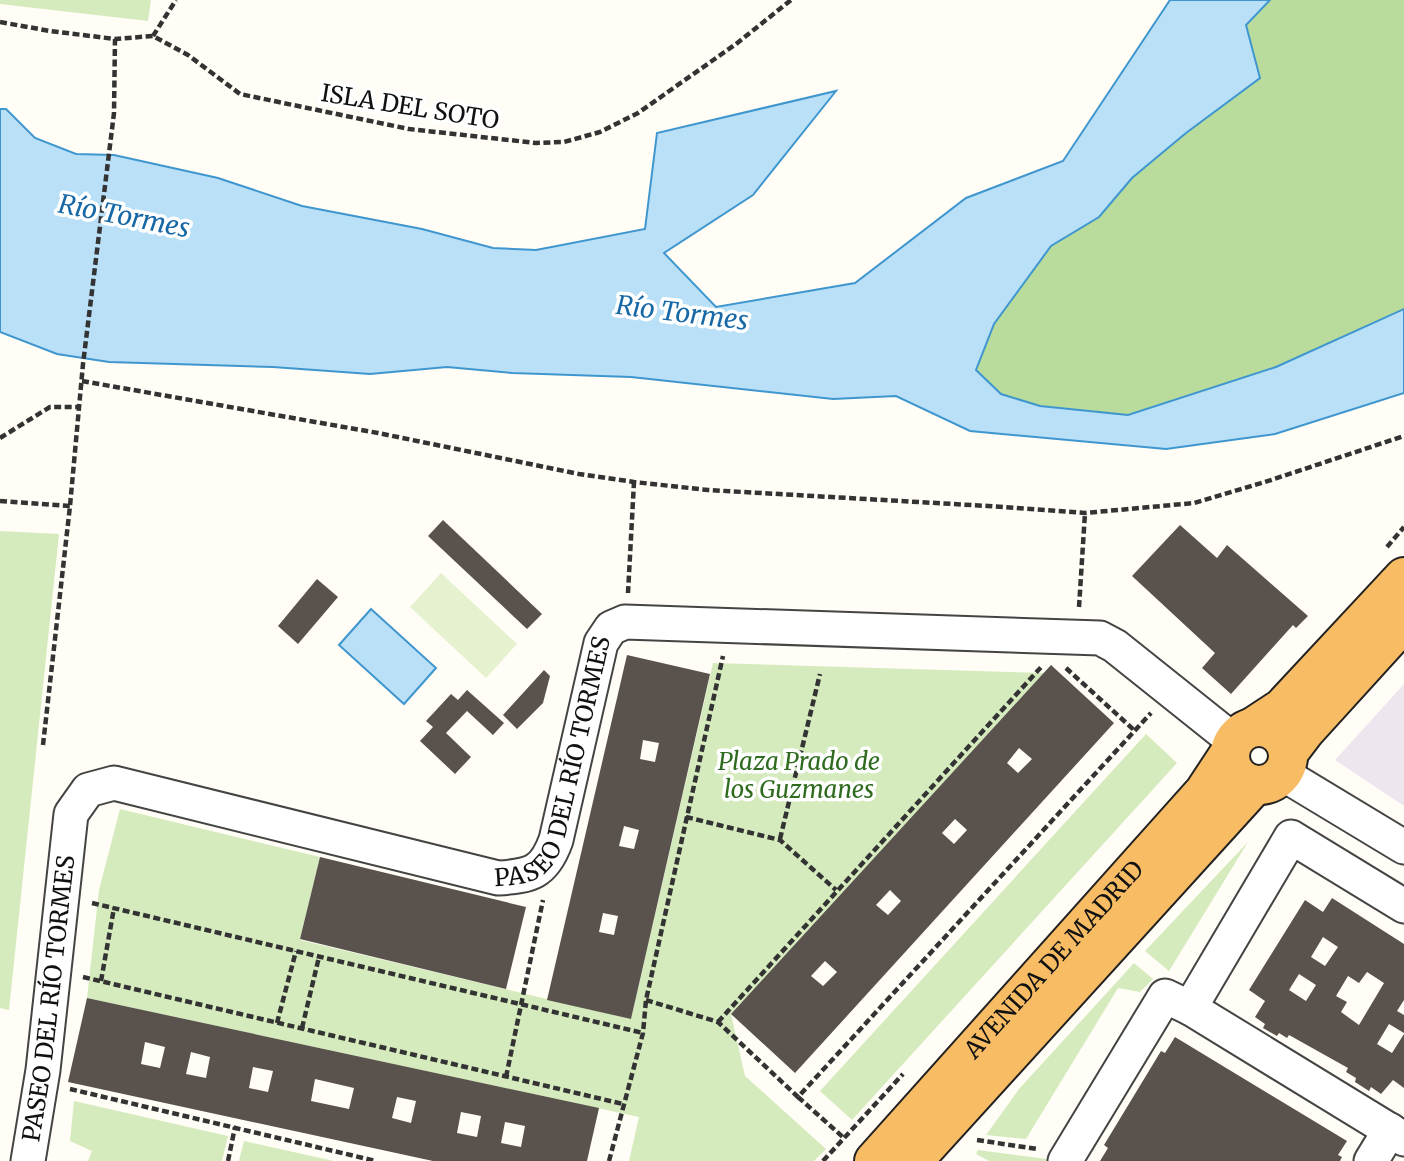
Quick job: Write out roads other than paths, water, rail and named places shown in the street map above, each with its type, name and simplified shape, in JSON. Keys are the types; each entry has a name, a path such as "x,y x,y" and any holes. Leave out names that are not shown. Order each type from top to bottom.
{"highway":[{"name":"AVENIDA DE MADRID","path":"863,1153 1204,792 1239,741 1282,708 1404,577"},
{"name":"AVENIDA DE MADRID","path":"913,1161 1275,771 1305,731 1404,622"},
{"path":"1265,727 1276,732 1285,741 1275,771 1244,782 1236,775 1231,765 1239,741 1265,727"}],"street":[{"name":"PASEO DEL RÍO TORMES","path":"28,1161 43,1070 71,814 88,790 114,783 498,878 533,873 545,864 556,840 601,643 611,628 625,622 1100,638 1115,646 1170,692 1239,741"},
{"path":"1275,771 1404,847"},
{"path":"1190,1008 1291,837 1404,906"},
{"path":"1067,1157 1165,996 1190,1008 1397,1134 1371,1161"}],"water":[{"name":"Río Tormes","path":"1170,0 1270,0 1246,25 1260,78 1186,133 1132,178 1099,217 1051,246 994,324 976,370 1001,394 1040,406 1128,415 1276,367 1404,309 1404,393 1275,434 1166,449 970,431 896,396 833,399 631,377 512,373 447,367 370,374 273,367 109,362 57,354 0,332 0,109 6,109 35,138 76,154 114,155 218,178 302,206 422,229 493,248 536,250 645,229 657,133 836,91 753,195 664,253 716,307 855,283 966,198 1063,161"},
{"path":"371,609 436,668 404,704 339,645"}],"park label":[{"name":"Plaza Prado de los Guzmanes","path":"799,776"}]}
